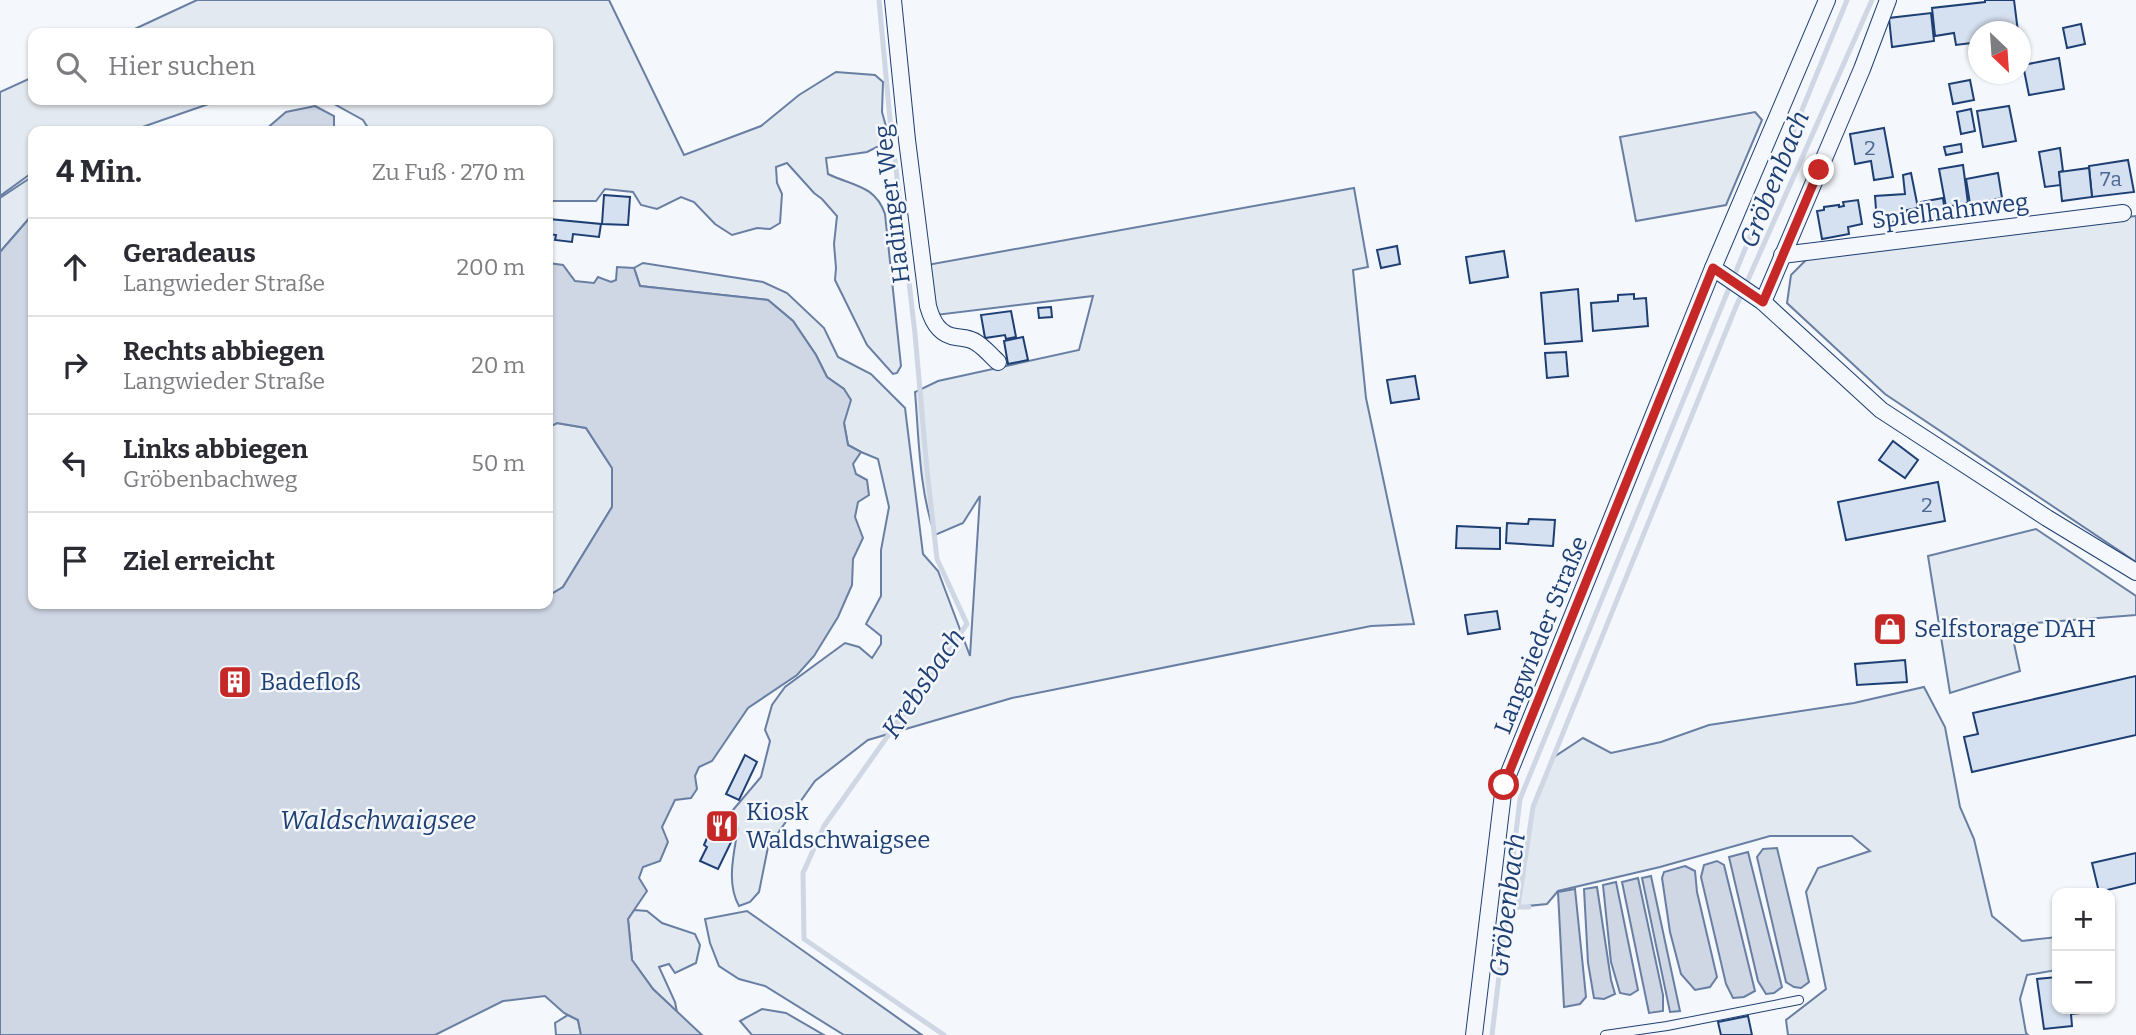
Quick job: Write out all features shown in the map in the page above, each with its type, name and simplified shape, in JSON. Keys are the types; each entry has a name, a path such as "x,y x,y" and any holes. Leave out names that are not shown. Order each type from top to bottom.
{"street":[{"name":"Hadinger Weg","path":"894,0 911,179 928,306 933,324 953,337 976,341 998,362"},
{"name":"Langwieder Straße","path":"1474,1035 1504,785 1713,268 1827,0"},
{"path":"1763,302 1862,69 1888,0"},
{"name":"Spielhahnweg","path":"1782,255 2123,213"},
{"path":"1713,268 1763,302 1881,410 2047,518 2136,572"}],"lane":[{"path":"1605,1035 1667,1026 1799,1000"}],"shaded area":[{"path":"197,0 609,0 684,155 761,126 799,95 836,72 875,75 883,82 882,112 887,130 883,144 867,152 826,158 828,174 869,192 881,204 885,214 901,366 897,373 893,374 867,345 835,280 834,244 837,216 787,163 776,167 777,183 782,194 780,223 770,229 757,228 732,235 715,224 694,202 681,197 657,209 641,205 633,192 605,189 596,201 553,201 553,126 367,126 363,120 336,105 553,105 553,28 137,28"},
{"path":"28,79 28,105 206,105 145,126 28,126 28,176 0,196 0,92"},
{"path":"1755,112 1762,120 1726,205 1636,221 1620,137"},
{"path":"28,179 28,220 0,252 0,198"},
{"path":"1354,188 1368,267 1353,270 1366,398 1414,624 1371,626 1012,698 868,740 815,781 768,847 759,892 750,902 739,906 732,878 738,828 727,817 761,777 770,741 765,730 772,705 785,687 845,643 859,647 872,658 881,644 881,636 866,624 881,596 881,550 889,507 878,459 848,445 844,423 844,389 827,377 793,321 768,300 640,286 634,268 643,263 763,282 787,293 824,328 838,357 871,374 905,408 923,554 938,571 970,656 980,496 963,523 935,535 923,482 915,392 938,381 1079,350 1093,296 936,315 927,265"},
{"path":"2136,216 2136,562 1885,394 1787,303 1791,275 1811,255"},
{"path":"557,423 586,428 612,468 612,507 563,587 553,593 553,425"},
{"path":"2036,529 2136,596 2136,615 2010,625 2020,671 1950,693 1928,556"},
{"path":"1924,687 1945,727 1960,807 1974,839 1992,916 2022,941 2052,938 2052,971 2027,975 2020,999 2028,1035 1788,1035 1786,1020 1826,989 1806,892 1818,868 1870,851 1852,836 1770,836 1660,867 1558,891 1547,904 1518,907 1533,807 1554,757 1583,738 1611,753 1661,742 1709,725 1854,703"},
{"path":"634,910 647,911 662,923 695,934 700,945 696,963 675,973 669,964 659,967 677,1012 653,989 632,960 628,919"},
{"path":"747,911 922,1035 844,1035 765,986 739,979 719,966 705,919"},
{"path":"762,1009 786,1013 824,1035 752,1035 740,1021"},
{"path":"568,1015 578,1020 581,1035 556,1035 555,1023"}],"water":[{"path":"315,106 334,116 334,126 270,126 286,112"},
{"name":"Waldschwaigsee","path":"28,220 28,609 553,609 553,593 563,587 612,507 612,468 586,428 557,423 553,425 553,264 563,265 575,281 594,283 598,277 611,282 616,280 617,267 634,268 640,286 768,300 793,321 827,377 844,389 851,400 844,423 848,445 861,452 853,464 856,474 867,480 869,495 858,502 855,517 863,538 853,559 852,585 838,617 814,656 797,675 748,708 712,761 699,767 695,776 697,789 691,798 675,800 662,827 668,842 660,861 643,867 639,878 647,891 628,919 632,960 653,989 702,1035 581,1035 578,1020 564,1013 545,996 503,1001 435,1035 0,1035 0,252"},
{"path":"1777,848 1809,982 1801,988 1786,982 1757,857 1763,849"},
{"path":"1748,852 1782,987 1774,993 1766,994 1758,981 1729,857"},
{"path":"1717,861 1724,865 1755,991 1744,997 1733,998 1726,984 1701,877 1704,865"},
{"path":"1685,866 1695,871 1697,892 1717,977 1710,987 1695,990 1681,974 1670,932 1662,878 1664,872"},
{"path":"1651,876 1680,1011 1670,1012 1642,878"},
{"path":"1638,878 1663,995 1663,1011 1649,1013 1622,882"},
{"path":"1616,882 1638,990 1630,995 1620,993 1611,962 1603,885"},
{"path":"1597,887 1615,994 1604,999 1594,998 1588,963 1584,889"},
{"path":"1575,889 1586,997 1580,1004 1564,1007 1558,892"}],"building":[{"path":"2014,0 2017,21 1968,21 1968,43 1956,45 1954,33 1935,36 1932,8"},
{"path":"1931,13 1934,41 1892,47 1889,18"},
{"path":"2081,24 2085,44 2067,48 2063,28"},
{"path":"2059,58 2064,89 2029,95 2027,84 2031,84 2031,63"},
{"path":"1968,80 1974,100 1953,104 1949,84"},
{"path":"2009,106 2016,141 1983,147 1977,111"},
{"path":"1971,109 1975,131 1961,134 1957,112"},
{"path":"1884,128 1893,177 1874,180 1871,161 1855,164 1850,134"},
{"path":"1961,144 1962,152 1946,155 1944,147"},
{"path":"2060,148 2063,171 2059,172 2061,185 2045,187 2039,152"},
{"path":"2128,160 2134,192 2092,197 2089,166"},
{"path":"1963,165 1968,203 1946,207 1939,169"},
{"path":"2089,168 2092,197 2062,201 2059,172"},
{"path":"1911,173 1918,208 1907,210 1907,221 1877,223 1875,196 1905,194 1903,175"},
{"path":"1998,173 2002,198 1970,204 1966,179"},
{"path":"604,195 630,197 628,225 602,224"},
{"path":"1943,198 1946,219 1925,223 1921,202"},
{"path":"1858,200 1862,224 1848,227 1849,234 1822,239 1817,211 1824,210 1824,207 1844,206 1843,202"},
{"path":"553,219 601,224 599,237 573,234 572,242 555,240 556,235 553,235"},
{"path":"1397,246 1400,264 1381,268 1377,250"},
{"path":"1504,251 1508,277 1470,283 1466,257"},
{"path":"1578,289 1582,341 1545,344 1541,293"},
{"path":"1634,294 1634,299 1646,298 1648,326 1593,331 1591,303 1618,301 1618,295"},
{"path":"1051,307 1052,317 1039,318 1038,308"},
{"path":"1011,311 1016,337 1006,339 1005,335 985,338 981,315"},
{"path":"1023,337 1028,360 1008,364 1004,341"},
{"path":"1566,352 1568,376 1547,378 1545,353"},
{"path":"1415,376 1419,399 1391,403 1387,380"},
{"path":"1893,441 1918,460 1905,478 1879,460"},
{"path":"1938,482 1945,521 1846,540 1838,502"},
{"path":"1529,519 1555,520 1553,546 1506,543 1507,523 1528,524"},
{"path":"1457,526 1500,528 1500,549 1456,548"},
{"path":"1497,611 1500,629 1468,634 1465,615"},
{"path":"1905,660 1907,682 1857,685 1855,664"},
{"name":"Badefloß","path":"239,676 242,684 232,688 229,679"},
{"path":"2136,676 2136,735 1972,772 1964,737 1978,734 1973,713"},
{"path":"745,755 757,762 739,800 726,794"},
{"path":"714,822 736,832 718,869 700,861"},
{"path":"2136,853 2136,883 2115,888 2098,888 2092,863"},
{"path":"2052,978 2052,1014 2071,1014 2072,1026 2044,1029 2037,979"},
{"path":"1748,1016 1752,1035 1721,1035 1718,1022"}],"waterway":[{"name":"Krebsbach","path":"879,0 891,131"},
{"name":"Gröbenbach","path":"1492,1035 1520,799 1847,0"},
{"path":"1529,907 1518,907 1533,807 1735,309 1872,0"},
{"name":"Krebsbach","path":"895,160 937,559 967,624 824,826 803,873 804,939 944,1035"}],"place":[{"name":"Selfstorage DAH","path":"1890,629"},
{"name":"Badefloß","path":"235,682"},
{"name":"Kiosk Waldschwaigsee","path":"722,826"}],"route":[{"path":"1504,785 1713,268 1763,302 1819,170"}]}
